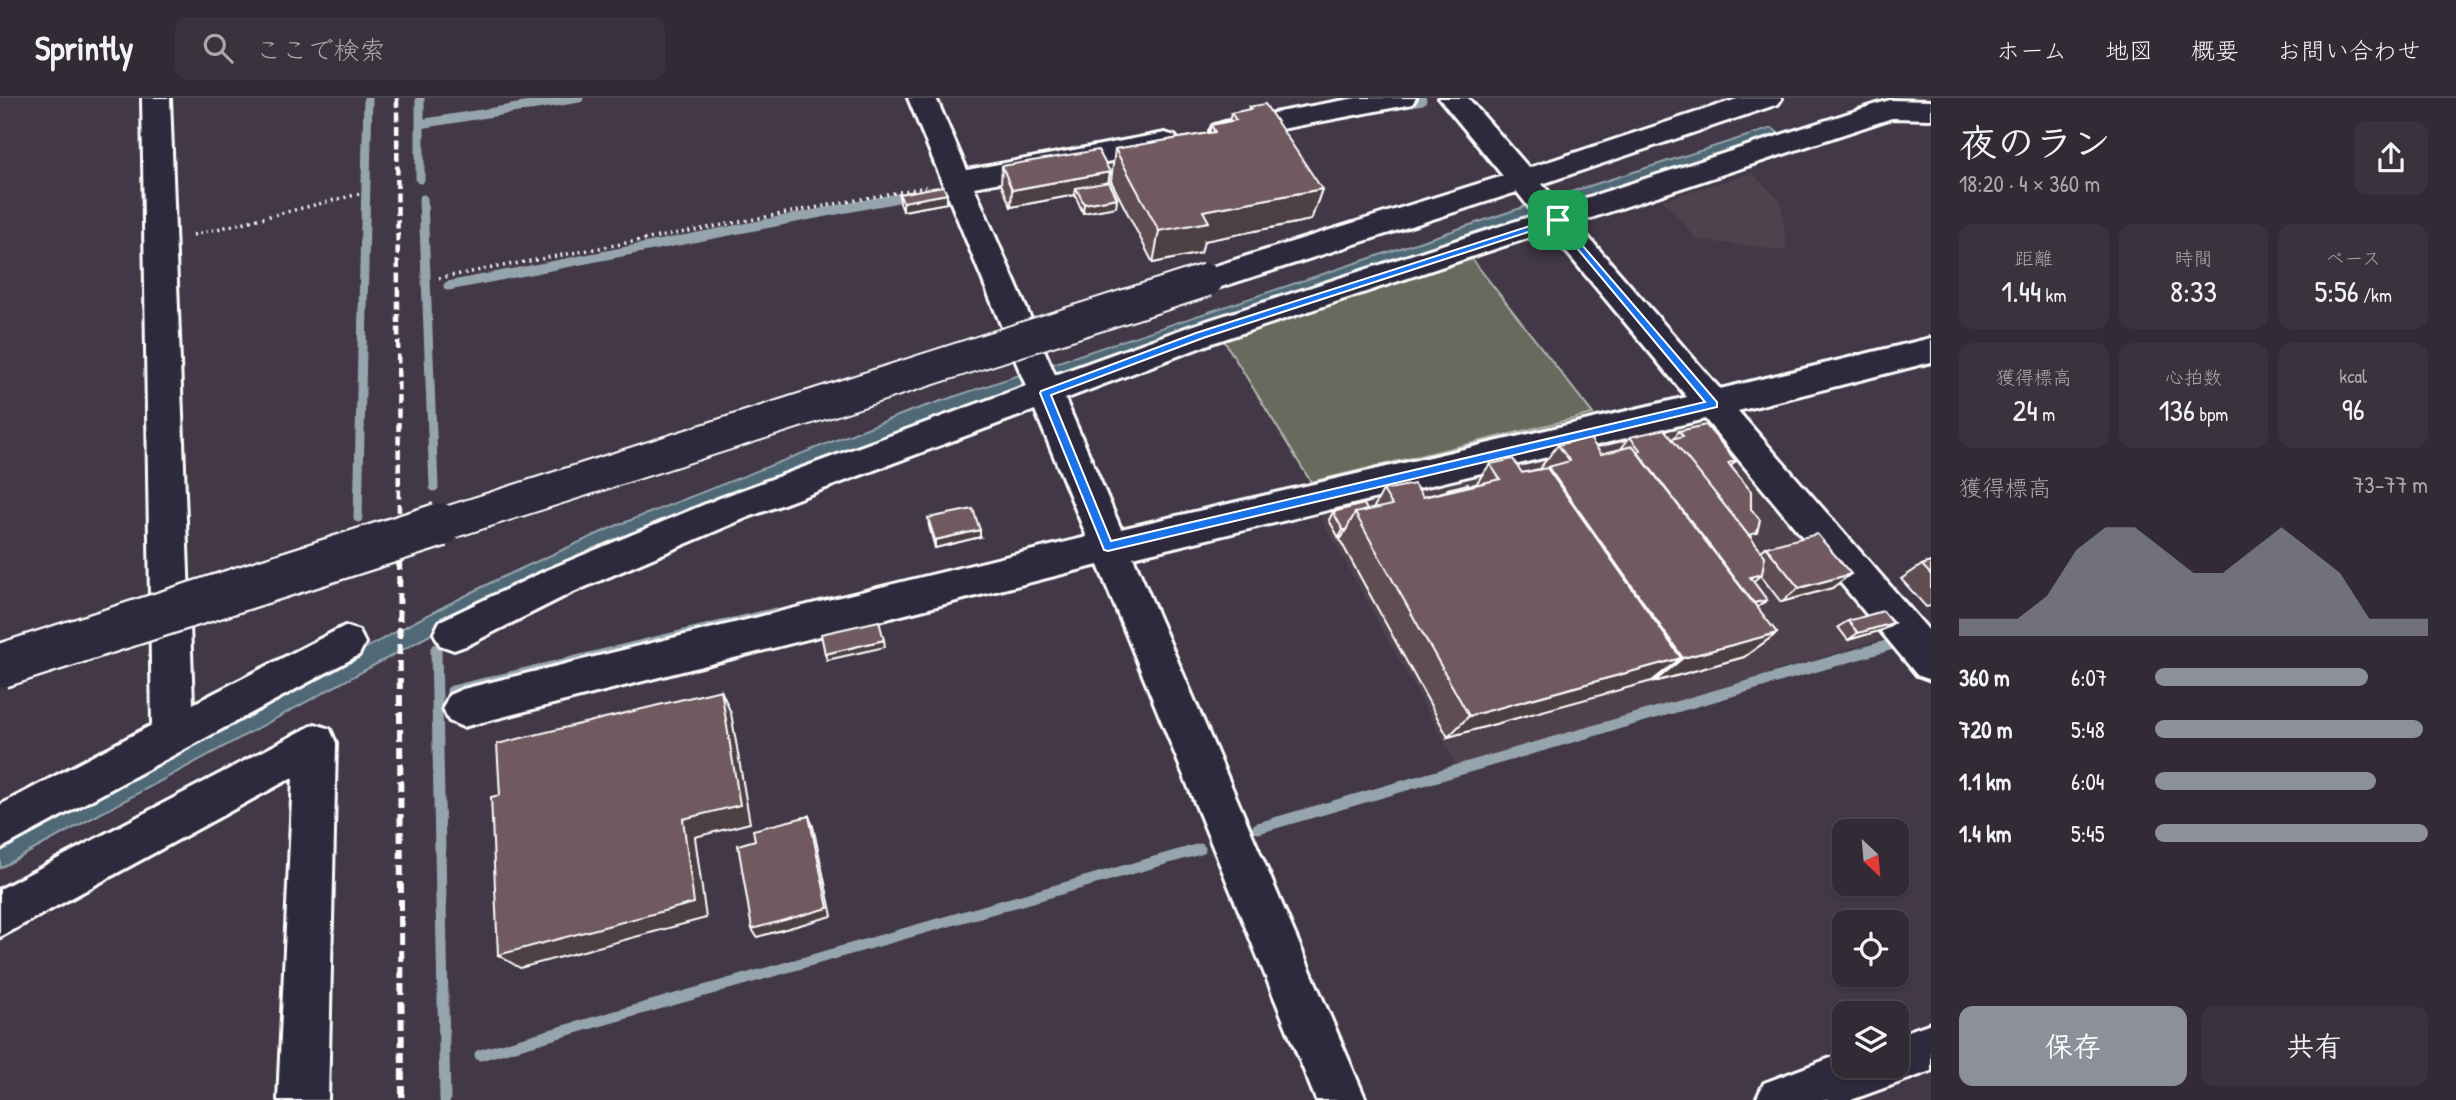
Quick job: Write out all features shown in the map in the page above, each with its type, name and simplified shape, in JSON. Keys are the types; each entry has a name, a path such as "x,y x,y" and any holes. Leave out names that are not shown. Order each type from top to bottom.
{"street":[{"path":"156,98 173,735"},
{"path":"922,98 1341,1100"},
{"path":"957,181 1402,98"},
{"path":"1453,98 1931,662"},
{"path":"454,633 558,582 1040,383 1200,335 1544,203 1768,98"},
{"path":"0,666 1207,280 1544,203 1889,109 1931,110"},
{"path":"463,708 1108,547 1931,350"},
{"path":"0,828 345,643"},
{"path":"0,914 315,743 303,1100"},
{"path":"1909,1055 1931,1047"},
{"path":"1781,1100 1844,1078"}],"path":[{"path":"439,278 957,181"},
{"path":"160,243 359,194"}],"shaded area":[{"path":"1752,173 1781,201 1787,251 1697,240 1663,200"},
{"path":"1699,423 1725,432 1891,636 1458,767 1318,513"}],"green space":[{"path":"1472,259 1593,414 1311,482 1223,339"}],"water":[{"path":"1772,128 1784,138 500,597 0,868 0,845 416,621 496,580 613,527 908,412 1545,200"}],"building":[{"path":"1265,104 1322,189 1203,211 1209,222 1159,231 1115,149 1215,132 1211,125 1236,120 1231,113"},
{"path":"1098,150 1110,172 1012,190 1002,166"},
{"path":"1109,182 1117,198 1084,204 1076,188"},
{"path":"943,186 947,194 903,202 899,194"},
{"path":"1706,425 1736,461 1728,463 1751,491 1751,509 1760,520 1757,533 1748,535 1672,439 1683,436 1679,431"},
{"path":"1664,429 1765,556 1762,574 1750,577 1767,600 1753,603 1637,452 1641,451 1630,437"},
{"path":"1589,437 1601,454 1633,446 1777,633 1683,658 1548,467 1570,461 1558,445"},
{"path":"1513,459 1522,473 1547,468 1681,658 1469,716 1355,513 1392,505 1383,490 1414,484 1423,497 1500,479 1490,464"},
{"path":"1468,484 1469,486 1449,491 1448,489"},
{"path":"1364,504 1367,510 1355,513 1346,530 1343,530 1333,512"},
{"path":"973,509 980,530 935,540 928,518"},
{"path":"1817,534 1851,574 1799,588 1766,547"},
{"path":"1931,562 1931,575 1922,565"},
{"path":"1883,611 1893,623 1858,633 1848,621"},
{"path":"879,621 884,640 825,654 821,634"},
{"path":"721,690 740,805 683,819 694,903 498,955 491,797 500,795 497,744"},
{"path":"809,816 828,908 752,929 738,845 755,840 753,830"}],"waterway":[{"path":"358,518 368,98"},
{"path":"420,98 420,124"},
{"path":"420,124 579,98"},
{"path":"1401,104 1422,100"},
{"path":"420,124 420,179"},
{"path":"448,286 913,195"},
{"path":"423,199 434,487"},
{"path":"452,691 776,613"},
{"path":"1258,828 1893,644"},
{"path":"436,649 445,1100"},
{"path":"480,1055 1200,849"}],"railway":[{"path":"397,98 399,527"},
{"path":"399,525 402,1100"}],"route":[{"path":"1558,220 1713,404 1108,547 1045,393 1200,335 1558,220"}]}
